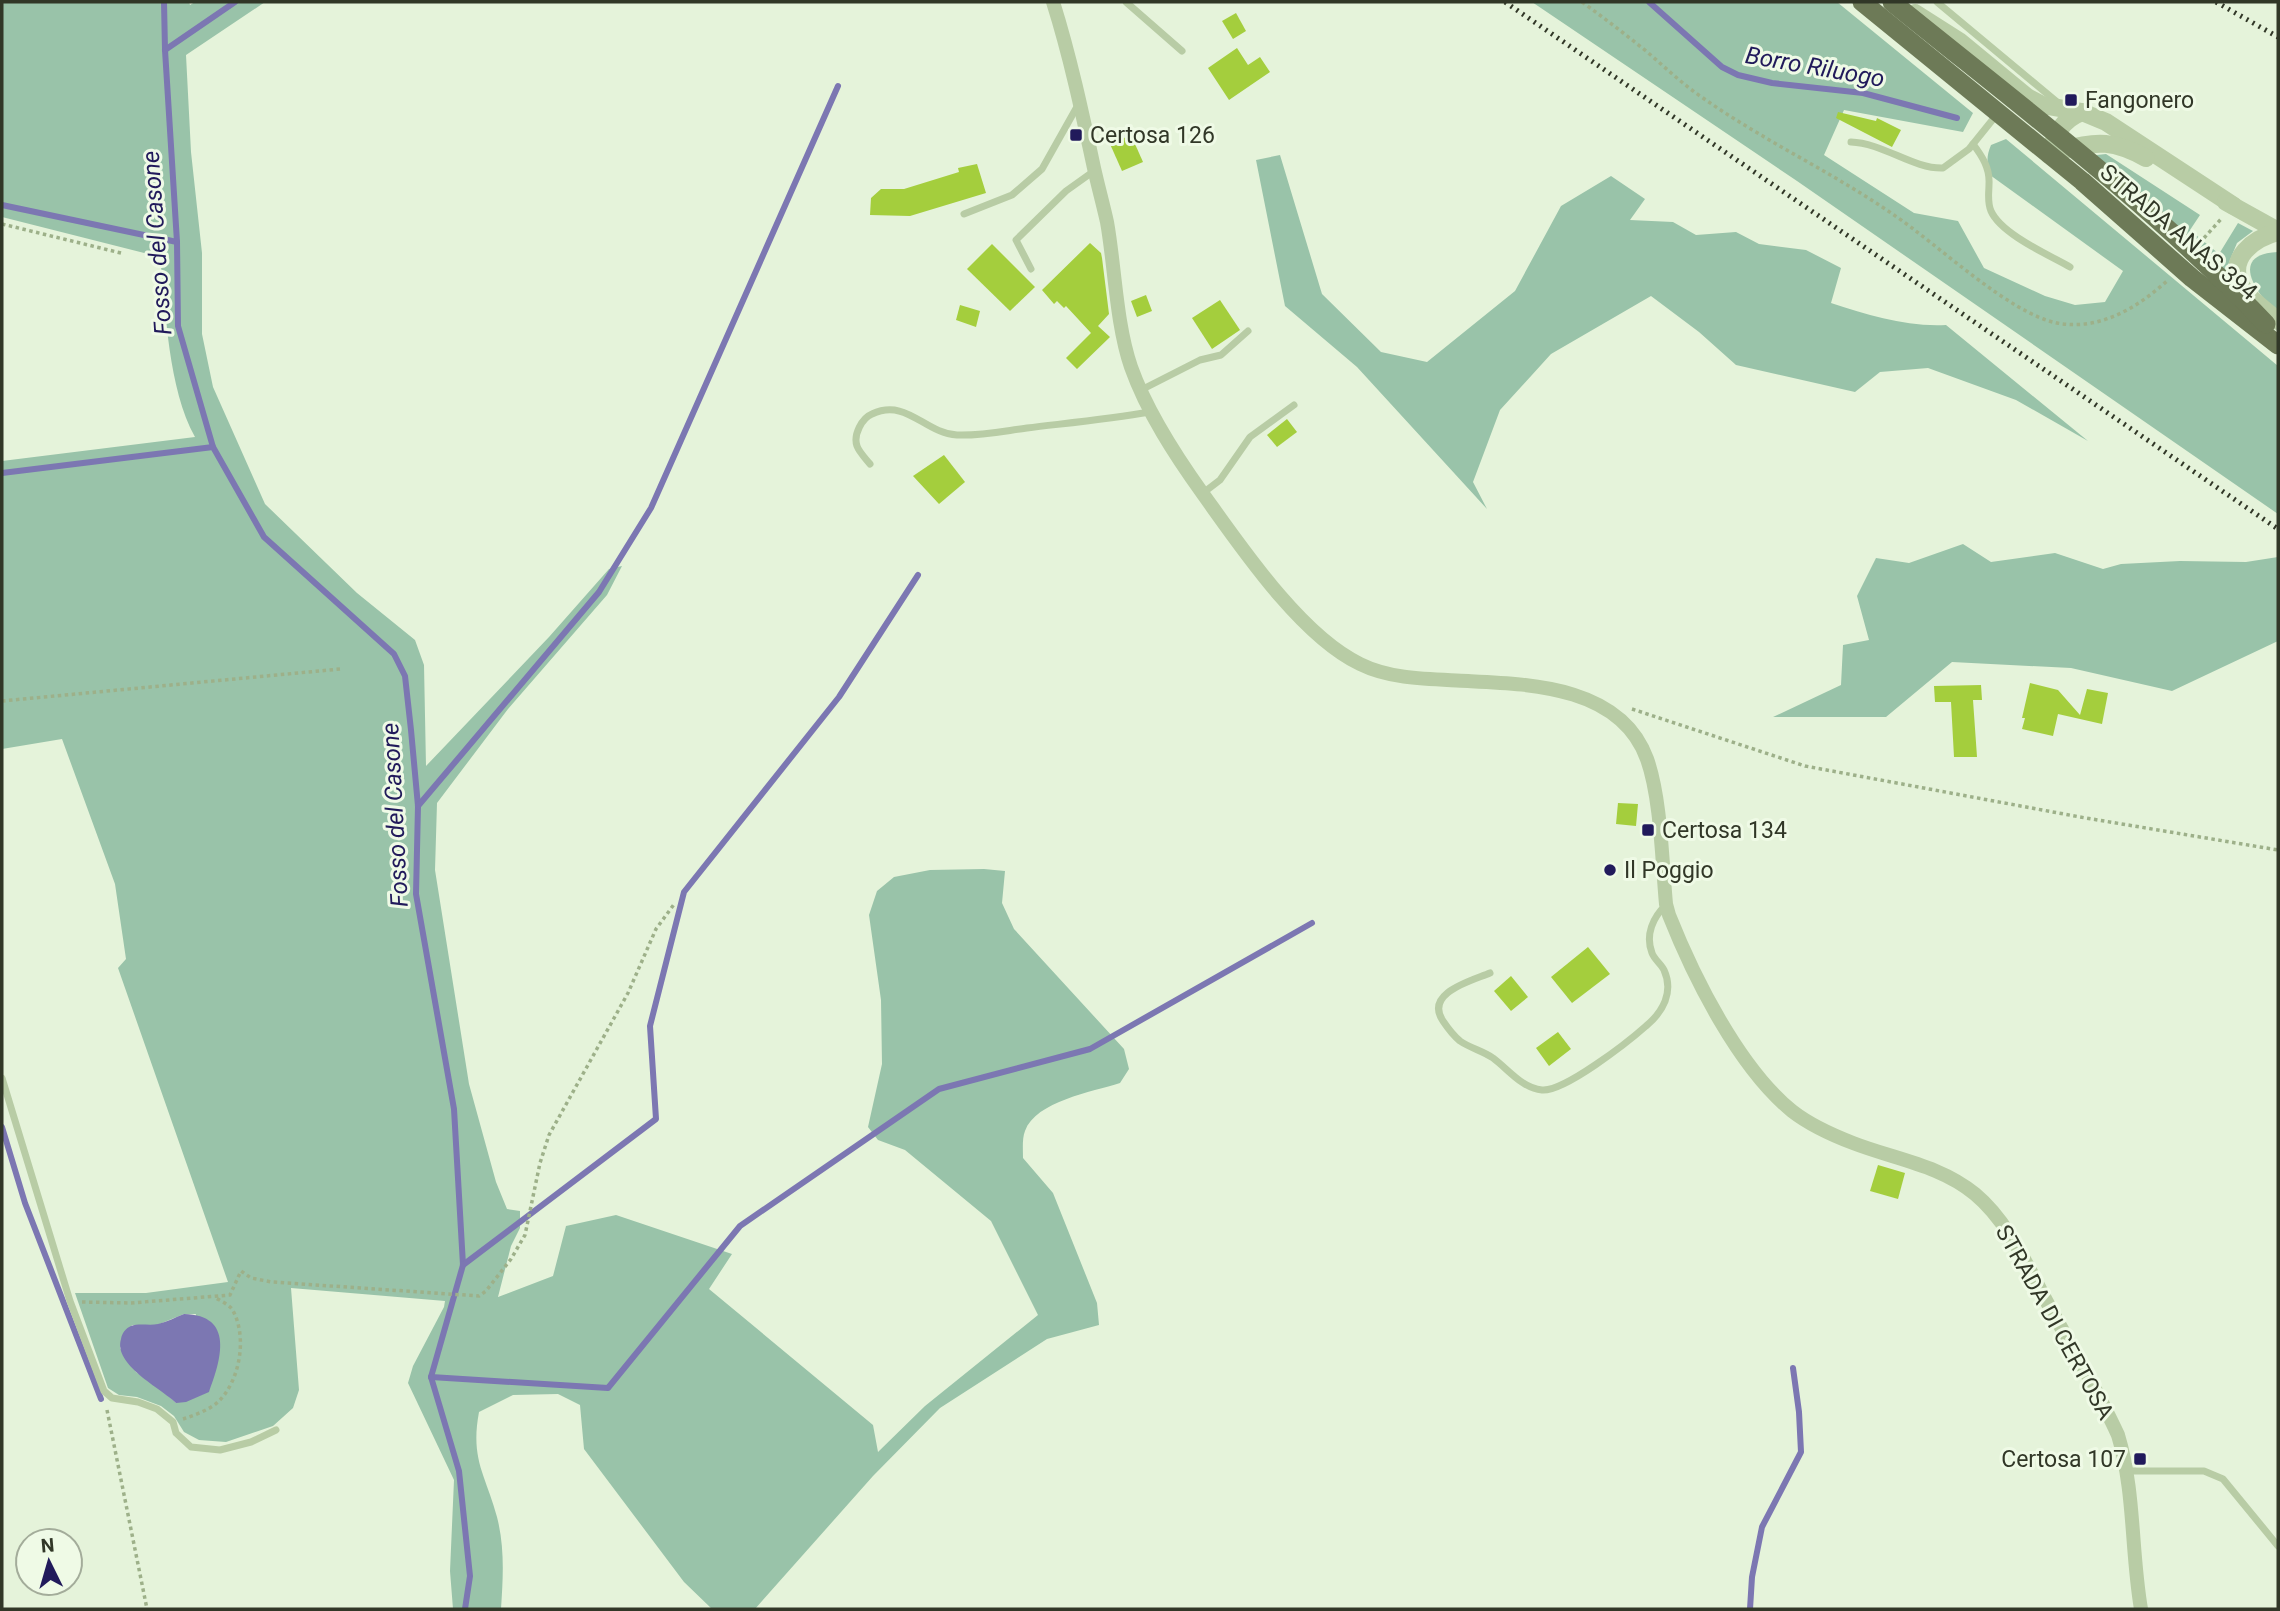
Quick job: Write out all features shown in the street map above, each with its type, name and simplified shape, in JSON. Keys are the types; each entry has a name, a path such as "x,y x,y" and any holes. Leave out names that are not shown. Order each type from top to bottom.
{"main road":[{"name":"STRADA ANAS 394","path":"1862,2 1998,112 2186,273 2278,345"},
{"name":"STRADA ANAS 394","path":"1893,2 2072,148 2222,278 2278,337"}],"street":[{"name":"STRADA DI CERTOSA","path":"1053,2 1080,101 1107,220 1125,343 1150,412 1203,494 1293,610 1326,642 1352,660 1373,669 1407,676 1537,687 1569,694 1600,706 1624,721 1636,737 1646,758 1655,796 1666,904 1679,937 1720,1019 1751,1066 1784,1103 1804,1119 1830,1133 1934,1170 1954,1180 1974,1194 1996,1216 2009,1235 2118,1435 2127,1472 2135,1574 2141,1609"},
{"path":"1893,2 1948,32 2027,97 2042,105 2097,117 2234,206"},
{"path":"2049,155 2055,135 2074,111"},
{"path":"2049,155 2103,143 2126,148 2278,231"},
{"path":"2278,231 2249,245 2241,256 2238,270 2242,286 2278,321"}],"lane":[{"path":"1126,2 1182,51"},
{"path":"1937,2 2074,111"},
{"path":"964,214 1012,195 1042,169 1080,101"},
{"path":"1851,142 1878,146 1937,169 1948,166 1973,144 1998,112"},
{"path":"1973,144 1987,166 1990,181 1989,204 1995,217 2031,245 2070,267"},
{"path":"1031,269 1016,240 1066,191 1094,171"},
{"path":"1141,390 1200,360 1221,355 1248,331"},
{"path":"1203,494 1220,480 1250,437 1294,405"},
{"path":"870,464 857,446 857,435 862,422 870,414 904,411 942,432 957,435 1087,423 1150,412"},
{"path":"1490,973 1444,993 1437,1013 1459,1040 1492,1057 1525,1084 1544,1090 1568,1082 1647,1026 1661,1011 1669,991 1664,971 1652,953 1648,937 1656,914 1666,904"},
{"path":"2,1078 69,1301 104,1391 112,1398 138,1402 157,1409 173,1422 176,1433 191,1447 220,1450 251,1442 276,1430"},
{"path":"2127,1472 2204,1471 2213,1474 2223,1479 2278,1546"}],"path":[{"path":"1582,2 1703,98 1892,213 1988,285 2034,315 2056,323 2082,325 2106,321 2171,278"},
{"path":"2198,245 2234,206"},
{"path":"2,224 121,253"},
{"path":"2,701 341,669"},
{"path":"1600,706 1617,704 1805,766 2080,817 2278,850"},
{"path":"69,1301 131,1303 230,1295 241,1272 251,1278 272,1282 479,1296 511,1259 525,1235 540,1163 549,1135 628,993 656,929 675,903"},
{"path":"173,1422 195,1415 218,1402 235,1377 240,1346 238,1329 231,1308 212,1296"},
{"path":"104,1391 147,1609"}],"green space":[{"path":"2,2 189,2 190,5 195,2 265,2 186,55 191,152 202,253 202,334 213,387 265,504 357,593 415,640 424,665 426,766 549,637 609,569 622,566 607,595 508,709 437,803 435,870 469,1084 496,1182 507,1209 520,1211 520,1228 511,1246 498,1297 553,1276 566,1226 616,1215 732,1254 709,1289 873,1425 878,1452 925,1406 1038,1315 991,1221 905,1150 878,1140 868,1127 882,1064 881,1000 869,915 877,891 894,877 930,870 1005,871 1002,903 1014,929 1124,1049 1129,1069 1120,1083 1066,1099 1041,1112 1031,1121 1023,1141 1023,1158 1053,1193 1097,1303 1099,1325 1047,1339 940,1408 873,1476 755,1609 712,1609 684,1582 584,1449 580,1405 558,1394 513,1395 479,1412 476,1443 480,1467 497,1517 501,1540 501,1609 453,1609 450,1571 454,1480 408,1383 413,1366 445,1301 291,1288 299,1390 293,1408 273,1426 226,1442 199,1440 184,1432 174,1416 161,1406 137,1397 119,1395 108,1388 75,1293 146,1293 228,1282 118,968 126,959 115,884 62,739 2,749 2,461 195,437 179,396 174,373 160,257 2,217","holes":["184,1314 196,1314 176,1403 136,1372 120,1348 132,1325 157,1325"]},
{"path":"1532,2 1837,2 1973,113 1963,132 1844,110 1824,155 1914,213 1958,221 1984,268 2045,296 2075,305 2105,302 2123,271 1990,175 1987,160 1991,145 2006,139 2278,366 2278,514 1797,181"},
{"path":"2106,154 2200,215 2190,230 2219,254 2238,223 2253,231 2237,243 2225,272 2088,156"},
{"path":"1280,155 1322,294 1381,352 1427,362 1515,291 1561,206 1611,176 1645,199 1630,220 1673,222 1696,235 1736,232 1759,244 1806,250 1841,268 1831,303 1902,322 1946,325 2088,441 2016,400 1928,368 1880,372 1855,392 1736,365 1699,332 1651,296 1551,354 1500,410 1473,482 1487,509 1357,367 1285,306 1256,160"},
{"path":"2278,252 2278,314 2255,286 2250,267 2254,260 2263,254"},
{"path":"1963,544 1991,562 2055,553 2103,569 2121,564 2246,562 2278,557 2278,641 2172,691 2071,668 1952,662 1886,717 1773,717 1841,685 1843,645 1869,640 1857,596 1876,558 1909,563"}],"shaded area":[{"path":"184,1314 200,1316 211,1322 220,1341 220,1354 209,1392 186,1402 176,1403 131,1367 120,1349 122,1335 127,1328 158,1324"}],"building":[{"path":"1236,13 1246,31 1233,39 1222,21"},
{"path":"1237,48 1248,65 1260,57 1270,72 1229,100 1208,68"},
{"path":"1838,112 1876,121 1877,118 1901,130 1892,147 1836,118"},
{"path":"1131,135 1143,162 1122,171 1110,144"},
{"path":"977,164 986,193 910,216 870,215 871,198 881,189 904,189 959,172 958,168"},
{"path":"1090,243 1101,253 1109,314 1098,326 1110,337 1077,369 1066,358 1091,333 1066,306 1064,308 1057,301 1054,304 1042,290"},
{"path":"992,244 1035,287 1010,311 967,269"},
{"path":"1146,295 1152,311 1137,317 1131,301"},
{"path":"1220,300 1240,330 1212,349 1192,318"},
{"path":"960,305 980,311 976,327 956,320"},
{"path":"1287,419 1297,432 1277,447 1267,435"},
{"path":"944,455 965,482 939,504 913,476"},
{"path":"2030,683 2058,690 2080,715 2087,689 2108,693 2102,724 2058,714 2053,736 2022,729"},
{"path":"1981,685 1982,700 1973,700 1977,757 1954,757 1951,702 1935,702 1934,686"},
{"path":"1618,803 1638,804 1636,826 1616,824"},
{"path":"1588,947 1610,974 1572,1003 1551,977"},
{"path":"1511,976 1528,997 1511,1011 1494,991"},
{"path":"1558,1032 1571,1049 1549,1066 1536,1048"},
{"path":"1878,1165 1905,1173 1898,1199 1870,1191"}],"waterway":[{"name":"Fosso del Casone","path":"164,2 177,242 178,326 213,447 264,537 394,654 405,676 418,806 416,894 454,1109 463,1265 431,1377 459,1471 470,1576 465,1609"},
{"path":"165,50 235,2"},
{"name":"Borro Riluogo","path":"1649,2 1722,67 1738,75 1772,83 1863,93 1957,118"},
{"path":"418,806 599,592 651,508 838,86"},
{"path":"2,205 177,242"},
{"path":"2,473 213,447"},
{"path":"463,1265 656,1119 650,1026 684,892 839,697 918,575"},
{"path":"431,1377 608,1388 740,1226 939,1089 1090,1049 1312,923"},
{"path":"2,1127 25,1203 101,1399"},
{"path":"1750,1609 1752,1577 1762,1527 1801,1452 1793,1368"}],"railway":[{"path":"1505,2 2278,529"},
{"path":"2216,2 2278,37"}],"place":[{"name":"Fangonero","path":"2071,100"},
{"name":"Certosa 126","path":"1076,135"},
{"name":"Certosa 134","path":"1648,830"},
{"name":"Il Poggio","path":"1610,870"},
{"name":"Certosa 107","path":"2140,1459"}]}
